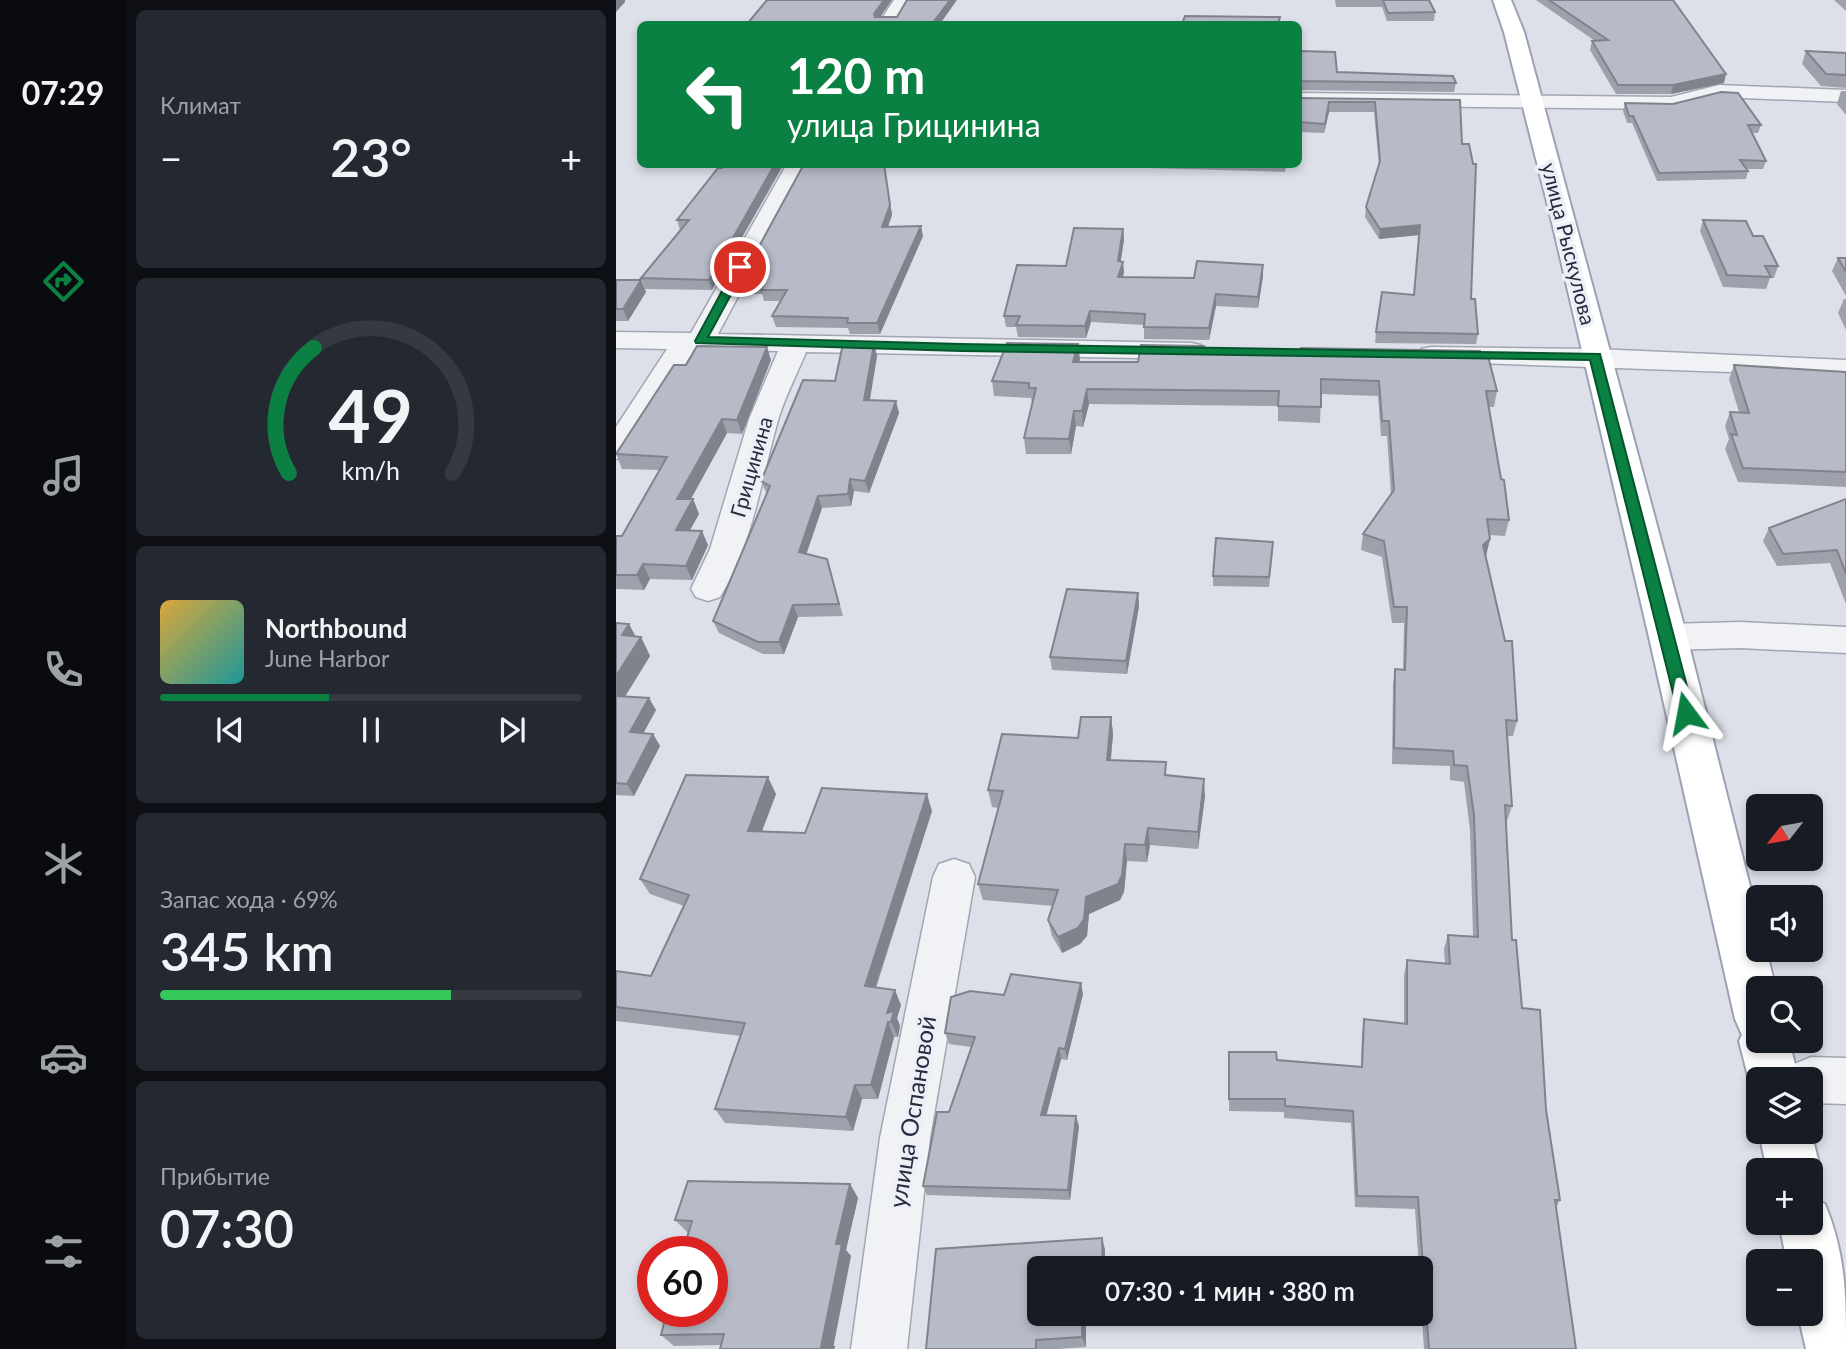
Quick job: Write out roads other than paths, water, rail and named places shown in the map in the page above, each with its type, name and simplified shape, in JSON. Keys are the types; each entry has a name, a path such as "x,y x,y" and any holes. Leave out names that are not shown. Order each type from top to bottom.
{"main road":[{"name":"улица Рыскулова","path":"1502,0 1514,32 1563,218 1595,357 1668,637 1749,976"},
{"path":"1809,1235 1835,1349"}],"street":[{"path":"889,21 903,0"},
{"path":"1303,99 1671,103 1719,91 1846,96"},
{"path":"616,450 693,341 796,168"},
{"path":"616,340 1216,351"},
{"name":"Грицинина","path":"708,589 720,568 737,519 765,415 795,343"},
{"path":"1403,354 1595,357 1846,369"},
{"path":"1668,637 1740,635 1846,640"},
{"name":"улица Оспановой","path":"879,1349 905,1138 954,877"},
{"path":"1823,1080 1846,1081"}]}
